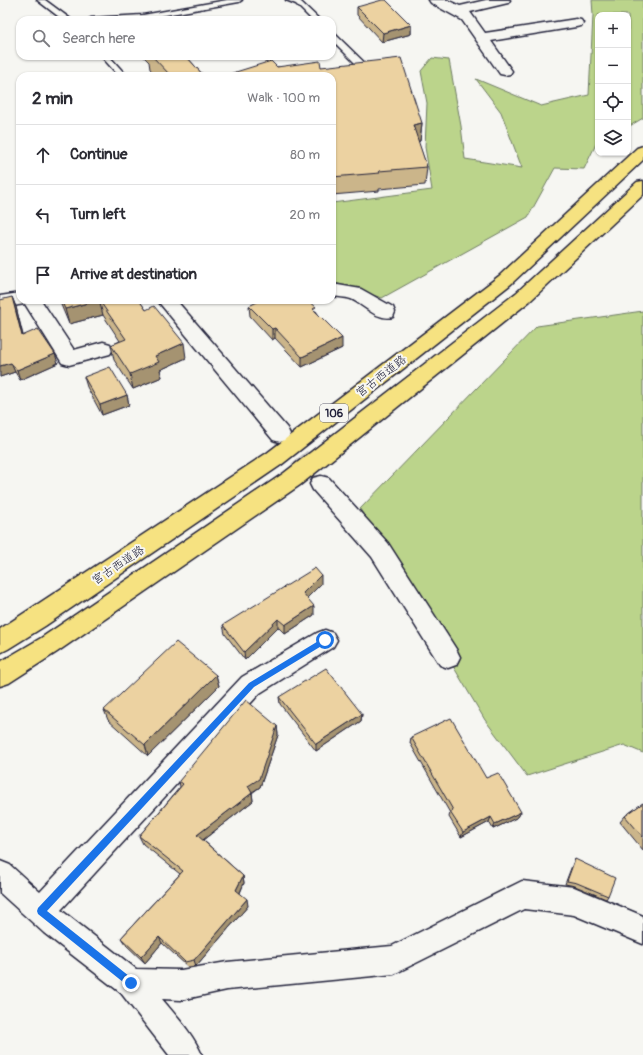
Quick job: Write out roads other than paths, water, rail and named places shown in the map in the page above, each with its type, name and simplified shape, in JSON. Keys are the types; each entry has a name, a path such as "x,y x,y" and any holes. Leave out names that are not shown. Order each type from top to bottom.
{"highway":[{"name":"宮古西道路","path":"0,642 37,619 274,459 505,280 643,151"},
{"name":"106","path":"0,675 49,645 292,479 523,297 643,186"}],"street":[{"path":"436,0 467,17 505,71"},
{"path":"458,11 503,0"},
{"path":"481,38 576,23"},
{"path":"336,291 354,293 386,312"},
{"path":"0,302 16,299"},
{"path":"35,304 69,358 103,349"},
{"path":"169,304 280,434"},
{"path":"321,484 380,550 448,658"},
{"path":"41,911 251,685 325,640"},
{"path":"0,875 41,911 131,983 187,1055"},
{"path":"131,983 181,985 228,976 394,960 522,895 574,901 643,930"}],"lane":[{"path":"40,0 62,16"},
{"path":"149,16 239,0"},
{"path":"289,0 300,1 313,16"},
{"path":"336,40 368,72"},
{"path":"109,60 119,72"}],"tunnel":[{"path":"280,434 321,484"}]}
